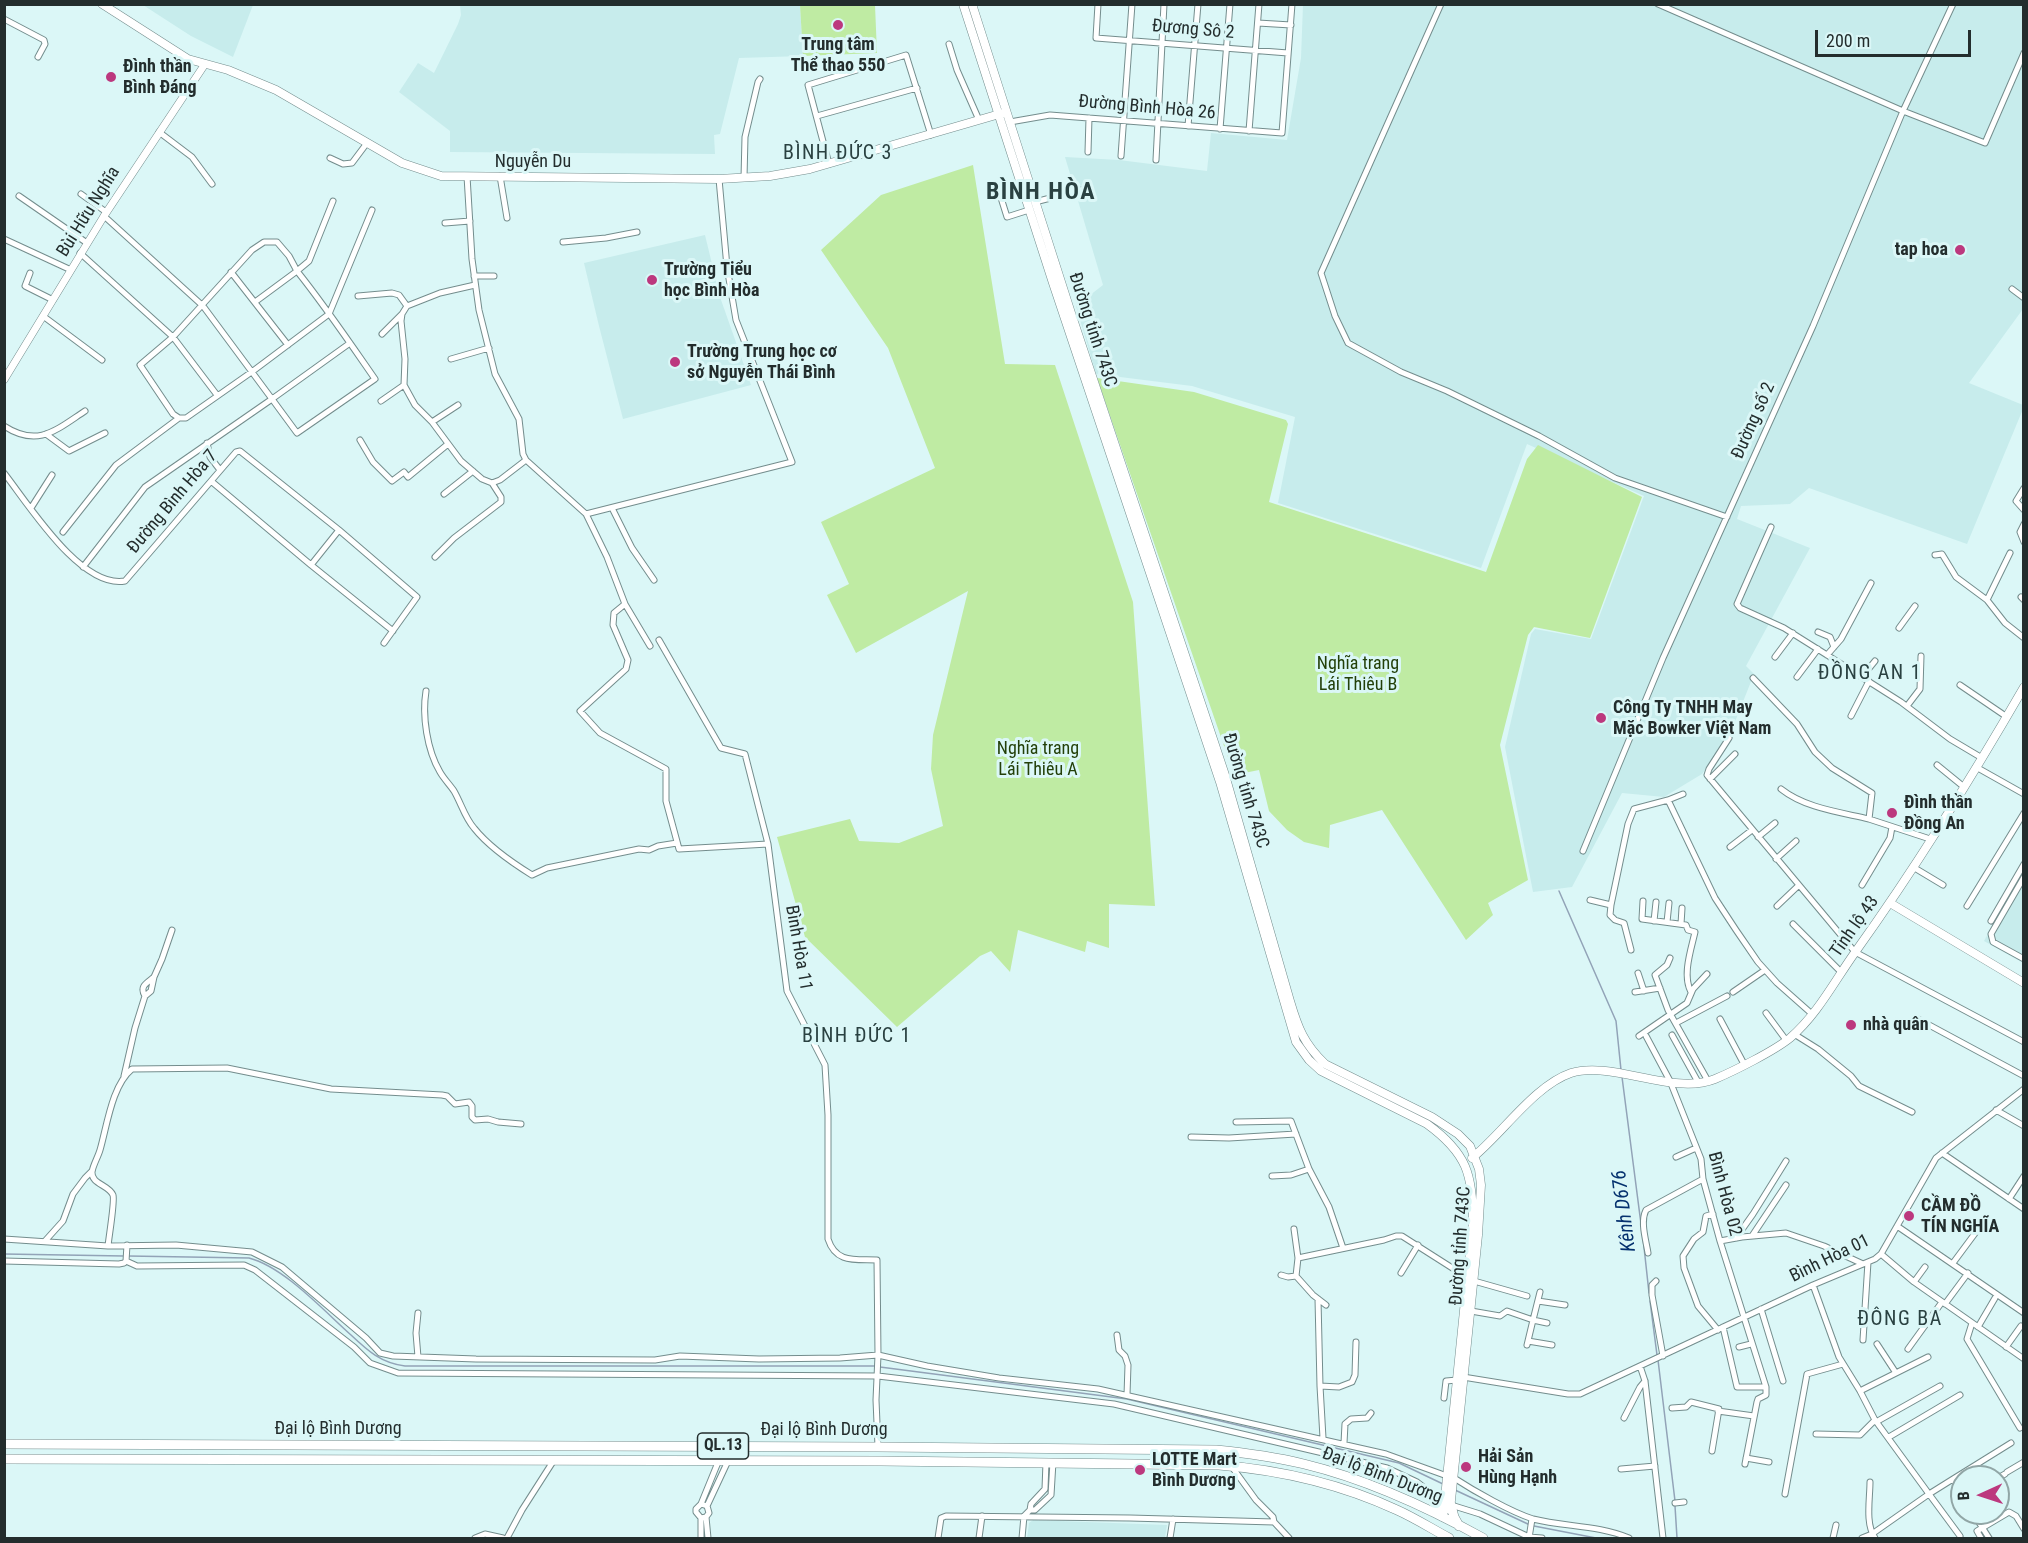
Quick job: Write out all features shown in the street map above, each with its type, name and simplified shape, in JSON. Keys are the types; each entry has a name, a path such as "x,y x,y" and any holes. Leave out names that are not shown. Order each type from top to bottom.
{"highway":[{"name":"Đại lộ Bình Dương","path":"4,1444 1216,1450 1256,1454 1306,1464 1368,1484 1446,1518 1483,1539"},
{"path":"65,1444 65,1459"},
{"path":"724,1446 724,1460"},
{"path":"878,1447 881,1461"},
{"name":"Đại lộ Bình Dương","path":"4,1458 1050,1462 1231,1466 1256,1468 1294,1476 1360,1495 1411,1517 1445,1537"},
{"path":"1431,1511 1447,1504 1460,1526"},
{"path":"1445,1537 1446,1518"}],"main road":[{"name":"Nguyễn Du","path":"102,4 188,58 228,70 276,90 402,163 441,176 718,179 770,176 829,164 1003,113"},
{"name":"Đường tỉnh 743C","path":"963,4 1003,113"},
{"name":"Đường tỉnh 743C","path":"972,4 1029,210 1042,238 1220,782 1242,842 1301,1035 1325,1064 1432,1117 1458,1134 1476,1156 1481,1185 1446,1518"},
{"name":"Đường tỉnh 743C","path":"1006,123 1035,202 1042,238"},
{"name":"Tỉnh lộ 43","path":"1476,1156 1550,1084 1572,1073 1595,1070 1685,1084 1708,1081 1744,1064 1794,1034 1812,1014 1890,903 2024,687"},
{"name":"Đường tỉnh 743C","path":"1242,842 1296,1042 1321,1071 1427,1124 1448,1142 1465,1164 1473,1192 1471,1311 1459,1378"},
{"path":"1890,903 2024,983"},
{"path":"1465,1164 1476,1156"}],"street":[{"name":"Đương Sô 2","path":"1098,4 1096,38 1288,52"},
{"path":"1121,156 1132,4"},
{"path":"1156,160 1164,4"},
{"path":"1188,126 1198,4"},
{"path":"1220,129 1230,4"},
{"path":"1249,131 1259,4"},
{"path":"1288,52 1292,4"},
{"path":"1441,4 1321,273 1335,316 1348,343 1401,372 1447,391 1539,436 1615,478 1727,518"},
{"path":"1658,4 1903,111 1985,143 2024,53"},
{"name":"Đường số 2","path":"1583,851 1663,657 1813,326 1903,111 1953,4"},
{"path":"4,19 44,40 45,44 38,57"},
{"path":"1258,23 1291,25"},
{"path":"949,44 957,70 979,120"},
{"name":"Đường Bình Hòa 26","path":"1006,123 1050,115 1282,133 1288,52"},
{"path":"829,164 808,85 906,55 931,135"},
{"name":"Bùi Hữu Nghĩa","path":"5,379 80,253 205,64"},
{"path":"744,178 745,137 760,79"},
{"path":"817,116 917,88"},
{"path":"1088,152 1089,118"},
{"path":"159,132 192,157 212,184"},
{"path":"330,158 343,164 352,163 367,143"},
{"path":"467,176 475,285 498,382 519,419 523,454 526,460 586,514 607,557 625,604 650,646"},
{"path":"500,176 507,218"},
{"path":"586,514 792,462 736,320 718,179"},
{"path":"997,185 1007,217 1029,210"},
{"path":"1035,202 1082,190"},
{"path":"81,194 203,306 253,371 297,434 375,379 350,343 329,314 297,271 289,256 277,242 264,242 252,250 203,306 173,337 140,365 173,414 179,418 186,418 253,371 329,314 372,210"},
{"path":"19,196 87,243"},
{"path":"255,302 309,261 333,201"},
{"path":"445,223 470,221"},
{"path":"563,242 637,232"},
{"path":"4,239 71,270"},
{"path":"80,253 173,337 217,395"},
{"path":"231,272 288,345"},
{"path":"30,273 24,285 53,300"},
{"path":"474,276 494,276"},
{"path":"382,334 407,306 440,293 475,285"},
{"path":"2012,289 2024,298"},
{"path":"358,296 392,293 399,295 407,306"},
{"path":"402,314 404,385 415,405 432,422 461,461 492,483 501,497 501,502 454,538 435,557"},
{"path":"44,316 102,360"},
{"path":"83,567 146,487 350,343"},
{"path":"451,359 489,348"},
{"path":"381,401 404,385"},
{"path":"432,422 458,405"},
{"path":"4,426 25,436 38,438 85,411"},
{"path":"63,532 116,465 179,418"},
{"path":"46,434 69,451 105,434"},
{"path":"360,440 373,462 392,481 404,472 408,477 448,444"},
{"path":"207,443 210,457 220,470"},
{"name":"Đường Bình Hòa 7","path":"4,473 63,549 76,562 106,581 116,583 125,581 236,452 240,452 339,530 417,597 384,643"},
{"path":"492,483 500,480 526,460"},
{"path":"444,494 473,471"},
{"path":"31,508 52,475"},
{"path":"211,481 393,631"},
{"path":"2024,488 2016,501 2024,510"},
{"path":"612,508 632,548 654,580"},
{"path":"2024,524 2020,532 2024,542"},
{"path":"1771,527 1737,604 1740,608 1793,633 1907,706 1950,739 1982,758"},
{"path":"311,565 339,530"},
{"path":"1987,600 2010,553"},
{"path":"1935,555 1942,554 1956,577 1987,600 2005,623 2024,638"},
{"path":"1827,655 1841,639 1871,583"},
{"path":"625,604 614,613 613,625 628,660 626,669 580,711 600,733 666,769 666,801 679,849 768,844"},
{"path":"1899,628 1915,606"},
{"path":"1818,632 1830,637 1834,647"},
{"path":"1775,657 1793,633"},
{"name":"Bình Hòa 11","path":"659,640 721,748 745,754 768,844 787,990 825,1065 828,1115 828,1239 837,1256 846,1259 877,1260 878,1357"},
{"path":"1797,677 1818,649"},
{"path":"1907,706 1920,689 1921,656"},
{"path":"1862,677 1875,661"},
{"path":"1753,678 1796,723 1815,752 1832,768 1872,793 1869,819"},
{"path":"1851,716 1869,681"},
{"path":"1960,685 2007,717"},
{"path":"426,691 425,712 430,748 440,772 453,790 472,827 514,864 532,875 550,867 639,849 650,850 658,846 677,843"},
{"path":"1729,738 1707,775 1855,952 2024,1042"},
{"path":"1710,779 1735,754"},
{"path":"1937,765 1964,787"},
{"path":"1976,767 2024,794"},
{"path":"1781,789 1810,805 1869,819 1930,839"},
{"path":"1631,950 1624,923 1615,920 1610,915 1630,817 1634,810 1683,794"},
{"path":"1668,800 1715,898 1736,930 1765,970 1812,1014"},
{"path":"1967,906 2024,813"},
{"path":"1758,837 1775,823"},
{"path":"1862,885 1890,838 1893,826"},
{"path":"1730,847 1752,830"},
{"path":"1776,859 1796,841"},
{"path":"1990,921 2024,864"},
{"path":"1913,867 1943,885"},
{"path":"2024,877 1991,934 1993,942 2024,959"},
{"path":"1777,906 1798,886"},
{"path":"1590,900 1611,904"},
{"path":"1643,901 1641,919 1686,925 1688,930 1695,932 1689,959 1687,985 1691,992"},
{"path":"1654,921 1656,902"},
{"path":"1666,922 1669,903"},
{"path":"1681,924 1682,908"},
{"path":"1793,924 1841,972"},
{"path":"45,1241 63,1221 73,1194 92,1172 105,1125 124,1076 145,996 143,986 154,977 172,930"},
{"path":"1670,958 1667,965 1655,975 1672,1016 1708,1081"},
{"path":"1733,992 1765,970"},
{"path":"1638,973 1644,991"},
{"path":"1672,1016 1687,1003 1692,988 1707,974"},
{"path":"1635,992 1660,988"},
{"path":"1676,1023 1727,996"},
{"path":"1766,1013 1786,1040"},
{"name":"Bình Hòa 02","path":"1672,1016 1643,1036 1670,1081 1701,1159 1703,1179 1720,1241 1766,1387"},
{"path":"1719,1019 1744,1064"},
{"path":"1918,1019 2024,1076"},
{"path":"1794,1034 1818,1049 1851,1076 1859,1086 1912,1112"},
{"path":"1672,1035 1698,1082"},
{"path":"124,1076 132,1069 227,1068 332,1089 442,1095 447,1096 455,1104 469,1102 472,1106 472,1117 475,1120 488,1119 521,1124"},
{"name":"Bình Hòa 01","path":"1459,1378 1580,1394 1744,1316 1865,1263 1881,1254 1936,1158 2024,1089"},
{"path":"1996,1110 2024,1126"},
{"path":"1236,1122 1291,1121 1309,1169 1326,1199 1343,1248"},
{"path":"1191,1137 1229,1138 1296,1134"},
{"path":"1676,1157 1696,1148"},
{"path":"1942,1153 2024,1209"},
{"path":"1736,1238 1786,1161"},
{"path":"1272,1176 1291,1175 1309,1169"},
{"path":"92,1172 96,1181 108,1188 114,1197 108,1246"},
{"path":"2009,1199 2024,1176"},
{"path":"1648,1252 1643,1224 1643,1214 1646,1210 1703,1179"},
{"path":"1752,1236 1786,1185"},
{"path":"1713,1214 1706,1216 1703,1232 1694,1239 1683,1256 1684,1268 1698,1306 1720,1328 1737,1387 1766,1387 1766,1395 1758,1399 1746,1461 1769,1462"},
{"path":"1897,1226 2024,1313"},
{"path":"1953,1263 1979,1228"},
{"path":"1294,1229 1299,1258 1296,1276 1302,1285 1326,1305"},
{"path":"1720,1241 1786,1233 1865,1263 1863,1341"},
{"path":"1299,1258 1402,1236 1471,1280 1527,1296"},
{"path":"4,1239 108,1246 176,1245 252,1252 282,1267 366,1338 380,1353 418,1357 655,1360 680,1356 759,1359 878,1357 988,1376 1098,1389 1386,1454 1450,1477 1533,1519 1600,1529 1629,1539"},
{"path":"1401,1273 1418,1245"},
{"path":"126,1261 127,1246"},
{"path":"1881,1254 1914,1282 2024,1359"},
{"path":"4,1261 119,1264 126,1261"},
{"path":"126,1261 137,1266 244,1265 255,1270 345,1340 370,1363 398,1373 878,1376 1114,1404 1387,1468 1417,1482 1447,1504 1480,1514 1529,1538 1542,1539"},
{"path":"1914,1282 1925,1267"},
{"path":"1908,1349 1968,1273"},
{"path":"1281,1275 1296,1276"},
{"path":"1656,1281 1652,1285 1660,1357"},
{"path":"1813,1285 1839,1357 1875,1421 1960,1536"},
{"path":"1540,1292 1528,1343 1552,1345"},
{"path":"1978,1327 1995,1298"},
{"path":"1318,1299 1323,1438"},
{"path":"1653,1303 1660,1299"},
{"path":"1538,1301 1565,1305"},
{"path":"1761,1309 1783,1382"},
{"path":"1471,1311 1501,1316 1507,1311 1547,1323"},
{"path":"418,1313 418,1357"},
{"path":"1972,1323 1966,1339 2020,1428"},
{"path":"2006,1347 2020,1326"},
{"path":"1118,1335 1119,1350 1125,1356 1128,1365 1127,1395"},
{"path":"1320,1386 1339,1387 1352,1382 1355,1375 1356,1342"},
{"path":"1738,1347 1751,1344"},
{"path":"1877,1344 1896,1373"},
{"path":"878,1357 876,1400 878,1447"},
{"path":"1860,1391 1928,1357"},
{"path":"1785,1494 1807,1374 1843,1364"},
{"path":"1642,1365 1662,1504 1664,1539"},
{"path":"1444,1398 1446,1381 1459,1378"},
{"path":"1624,1418 1640,1387 1646,1381"},
{"path":"1816,1434 1860,1435 1875,1421 1940,1386"},
{"path":"1889,1437 1960,1395"},
{"path":"1672,1408 1686,1407 1691,1402 1719,1408 1719,1411 1754,1416"},
{"path":"1712,1451 1719,1411"},
{"path":"1344,1443 1345,1424 1351,1419 1367,1418 1371,1413"},
{"path":"1976,1465 2011,1443"},
{"path":"475,1538 485,1534 508,1538 522,1510 555,1459"},
{"path":"704,1505 724,1460"},
{"path":"704,1505 724,1460"},
{"path":"2010,1470 2024,1461"},
{"path":"1022,1539 1024,1516 1030,1510 1030,1504 1045,1489 1050,1462"},
{"path":"1231,1466 1289,1539"},
{"path":"1622,1469 1655,1466"},
{"path":"1862,1539 1873,1536 1950,1481"},
{"path":"1870,1482 1870,1517 1873,1536"},
{"path":"1675,1503 1684,1502"},
{"path":"704,1505 698,1506 696,1512 704,1517 708,1539"},
{"path":"701,1539 704,1517 709,1513 704,1505"},
{"path":"1981,1539 1977,1531 2011,1512 2024,1529"},
{"path":"938,1539 941,1518 946,1516 1274,1522"},
{"path":"979,1539 982,1516"},
{"path":"1170,1539 1173,1519"},
{"path":"1529,1538 1533,1519"},
{"path":"1833,1539 1836,1525"},
{"path":"1980,1525 1989,1539"}],"shaded area":[{"path":"143,5 253,5 233,57 191,36"},
{"path":"460,5 800,5 803,56 739,58 720,134 714,135 715,154 450,152 450,131 399,92 418,63 434,73 458,24 461,15"},
{"path":"1303,5 2023,5 2023,309 1969,383 2023,405 2023,409 1967,544 1809,488 1790,504 1741,506 1737,519 1810,548 1746,666 1754,674 1729,737 1702,774 1664,797 1622,793 1572,887 1533,892 1505,747 1531,634 1535,629 1591,639 1644,496 1527,444 1481,568 1278,503 1295,417 1192,386 1096,374 1076,306 1103,285 1065,157 1119,160 1207,171 1211,133 1287,140 1301,58"},
{"name":"Trường Trung học cơ sở Nguyễn Thái Bình","path":"705,235 720,297 751,385 623,419 584,263"},
{"path":"2023,870 2023,963 1984,941"},
{"path":"1033,1520 1167,1525 1165,1538 1027,1538 1029,1523"}],"green space":[{"name":"Trung tâm Thể thao 550","path":"800,5 875,5 877,53 803,56"},
{"name":"Nghĩa trang Lái Thiêu A","path":"973,165 1005,364 1055,365 1133,602 1155,906 1109,904 1109,948 1087,941 1085,952 1018,930 1010,972 991,951 980,956 897,1027 805,937 777,837 850,819 859,841 899,843 943,826 931,769 933,735 968,591 856,653 827,595 849,584 821,522 935,468 888,348 821,250 881,195"},
{"name":"Nghĩa trang Lái Thiêu B","path":"1097,378 1194,392 1286,420 1288,424 1269,502 1486,572 1527,459 1538,445 1642,497 1590,638 1534,627 1528,635 1500,745 1528,880 1488,903 1493,915 1466,940 1382,810 1330,825 1329,848 1304,842 1287,830 1269,811 1259,770 1234,775"}],"waterway":[{"name":"Kênh D676","path":"1559,891 1616,1021 1621,1070"},
{"name":"Kênh D676","path":"1622,1077 1641,1224"},
{"name":"Kênh D676","path":"1643,1238 1649,1293"},
{"path":"4,1254 124,1256"},
{"path":"128,1256 249,1258 262,1263 276,1270 303,1290 369,1351 389,1362 405,1366 875,1366"},
{"name":"Kênh D676","path":"1650,1301 1657,1355"},
{"name":"Kênh D676","path":"1658,1360 1675,1501"},
{"path":"880,1367 1127,1399 1399,1463 1443,1484"},
{"path":"1455,1490 1530,1525"},
{"name":"Kênh D676","path":"1675,1506 1677,1538"},
{"path":"1534,1526 1596,1538"}],"place":[{"name":"Trung tâm Thể thao 550","path":"838,25"},
{"name":"Đình thần Bình Đáng","path":"111,77"},
{"name":"tap hoa","path":"1960,250"},
{"name":"Trường Tiểu học Bình Hòa","path":"652,280"},
{"name":"Trường Trung học cơ sở Nguyễn Thái Bình","path":"675,362"},
{"name":"Công Ty TNHH May Mặc Bowker Việt Nam","path":"1601,718"},
{"name":"Đình thần Đồng An","path":"1892,813"},
{"name":"nhà quân","path":"1851,1025"},
{"name":"CẦM ĐỒ TÍN NGHĨA","path":"1909,1216"},
{"name":"Hải Sản Hùng Hạnh","path":"1466,1467"},
{"name":"LOTTE Mart Bình Dương","path":"1140,1470"}],"district":[{"name":"BÌNH ĐỨC 3","path":"838,154"},
{"name":"BÌNH HÒA","path":"1041,193"},
{"name":"ĐỒNG AN 1","path":"1870,674"},
{"name":"BÌNH ĐỨC 1","path":"857,1037"},
{"name":"ĐÔNG BA","path":"1900,1320"}]}
